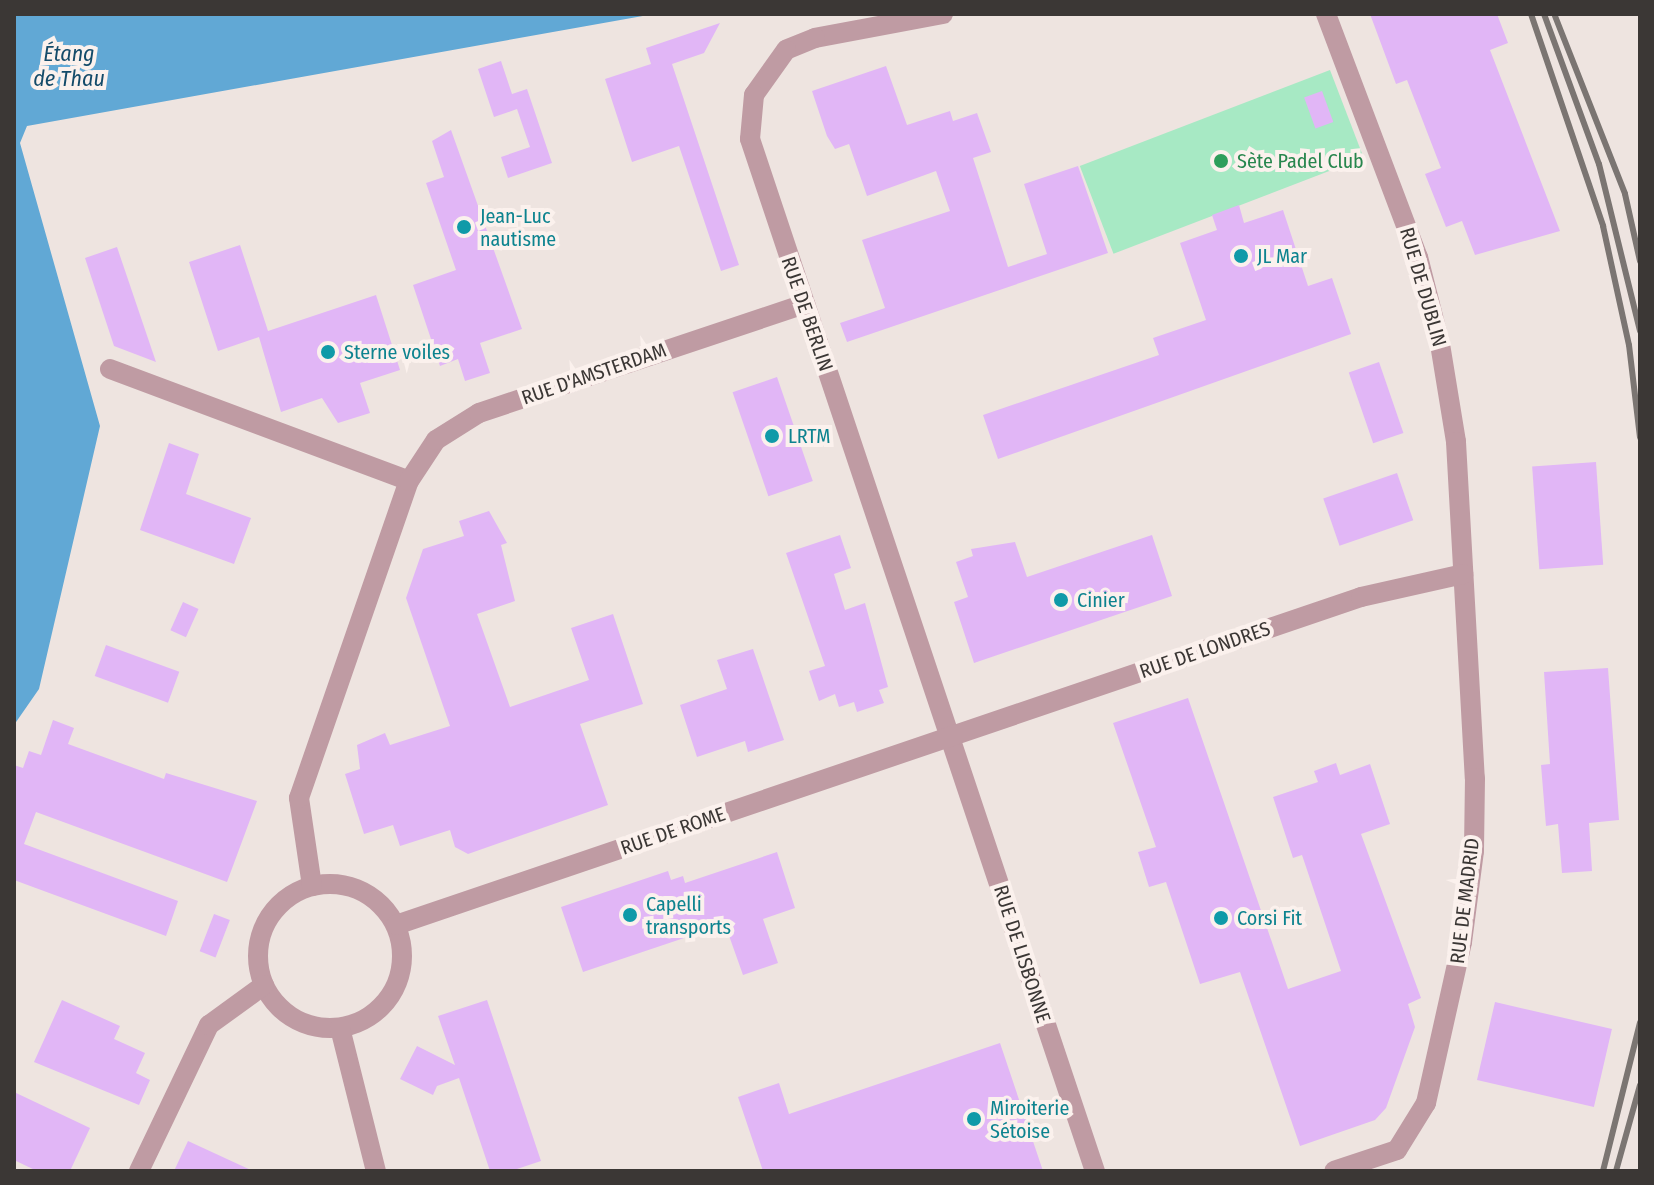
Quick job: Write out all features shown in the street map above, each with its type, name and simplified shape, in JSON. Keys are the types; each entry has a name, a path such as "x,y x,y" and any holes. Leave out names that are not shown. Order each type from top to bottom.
{"street":[{"name":"RUE DE BERLIN","path":"943,14 815,38 786,50 761,77 749,117 750,139 950,736"},
{"name":"RUE DE DUBLIN","path":"1326,14 1418,257 1440,344 1456,442 1463,574"},
{"name":"RUE D'AMSTERDAM","path":"312,886 299,798 409,481 436,440 471,417 805,304"},
{"path":"110,369 409,481"},
{"name":"RUE DE LONDRES","path":"950,736 1375,593 1463,574"},
{"name":"RUE DE MADRID","path":"1334,1171 1397,1150 1416,1127 1462,942 1475,793 1463,574"},
{"name":"RUE DE ROME","path":"396,925 950,736"},
{"name":"RUE DE LISBONNE","path":"950,736 1095,1171"},
{"path":"312,886 361,891 396,925 402,947 394,991 380,1009 340,1028 294,1019 264,985 261,936 289,897 312,886"},
{"path":"139,1171 209,1025 264,985"},
{"path":"340,1028 376,1171"}],"green space":[{"name":"Sète Padel Club","path":"1330,70 1364,158 1113,254 1080,166"}],"water":[{"name":"Étang de Thau","path":"14,14 654,14 27,126 20,143 100,426 39,689 14,725"}],"building":[{"path":"1370,14 1497,14 1508,43 1490,50 1560,231 1475,255 1462,221 1446,227 1425,174 1441,168 1407,80 1396,84"},
{"path":"720,23 704,53 672,64 739,265 721,271 679,146 632,162 605,79 651,64 646,48"},
{"path":"501,61 512,94 527,89 552,163 508,178 501,157 530,147 517,109 494,117 478,69"},
{"path":"886,66 907,125 950,111 953,121 977,113 991,152 973,158 1008,267 1047,254 1024,184 1078,166 1108,253 847,342 840,323 885,308 862,240 950,211 936,171 867,196 849,144 835,149 827,136 812,91"},
{"path":"1322,91 1333,122 1315,129 1304,97"},
{"name":"Jean-Luc nautisme","path":"451,130 522,329 480,343 490,373 465,381 458,359 440,366 413,285 456,270 426,183 444,177 432,141"},
{"path":"1239,205 1244,223 1283,210 1308,286 1332,278 1351,334 998,459 983,415 1159,355 1153,338 1206,320 1180,243 1217,230 1212,215"},
{"path":"240,245 268,331 376,295 400,370 360,383 370,413 338,423 322,398 281,412 259,337 218,351 189,262"},
{"path":"117,247 156,362 114,346 85,258"},
{"path":"1379,362 1403,433 1373,443 1349,372"},
{"name":"LRTM","path":"777,377 813,481 768,496 733,392"},
{"path":"169,443 199,454 186,494 251,518 234,564 140,530"},
{"path":"1596,462 1603,565 1539,569 1532,466"},
{"path":"1397,473 1413,520 1340,546 1323,498"},
{"path":"489,511 507,543 501,545 515,601 477,614 510,707 589,680 571,628 613,614 643,704 580,724 608,805 468,854 455,847 450,830 400,846 393,825 364,834 345,774 360,769 357,745 385,733 390,745 450,726 406,598 423,549 464,536 459,521"},
{"path":"840,535 851,568 834,574 845,610 865,603 888,687 879,690 884,703 857,712 854,702 839,707 835,694 819,701 809,671 825,666 786,553"},
{"name":"Cinier","path":"1152,535 1172,596 974,663 954,602 968,597 956,562 973,556 971,549 1015,542 1027,577"},
{"path":"183,602 199,609 186,637 170,630"},
{"path":"106,645 179,672 168,703 95,676"},
{"path":"753,649 784,740 748,752 745,741 697,757 680,705 727,689 717,660"},
{"path":"1608,668 1619,820 1589,823 1592,871 1562,873 1558,824 1546,826 1541,765 1550,764 1544,672"},
{"name":"Corsi Fit","path":"1188,698 1288,989 1341,971 1302,855 1293,858 1273,797 1318,782 1314,771 1336,763 1340,775 1370,764 1390,824 1361,834 1421,998 1408,1004 1415,1027 1386,1108 1375,1120 1300,1146 1240,972 1200,984 1166,882 1149,887 1138,852 1156,847 1113,723"},
{"path":"53,720 74,728 68,744 164,779 166,773 257,801 227,882 36,812 24,844 178,901 166,936 14,880 14,765 23,768 29,751 41,755"},
{"path":"777,852 795,908 763,919 778,963 743,975 722,916 687,928 690,936 583,972 561,907 668,871 671,880 683,876 685,883"},
{"path":"214,914 230,920 216,957 200,951"},
{"path":"62,1000 120,1026 114,1039 145,1053 136,1073 150,1080 139,1105 34,1062"},
{"path":"487,1000 541,1161 511,1171 490,1171 459,1078 437,1086 433,1095 400,1079 417,1046 455,1065 438,1016"},
{"path":"1495,1002 1612,1029 1594,1107 1477,1080"},
{"path":"1000,1043 1043,1171 763,1171 738,1097 779,1083 789,1114"},
{"path":"14,1092 90,1128 70,1171 37,1171 14,1160"},
{"path":"188,1141 253,1171 174,1171"}],"railway":[{"path":"1531,14 1603,226 1629,345 1640,437"},
{"path":"1544,14 1599,164 1640,331"},
{"path":"1555,16 1625,194 1640,261"},
{"path":"1603,1171 1640,1023"},
{"path":"1616,1171 1640,1085"}],"place":[{"name":"Sète Padel Club","path":"1221,161"},
{"name":"Jean-Luc nautisme","path":"464,227"},
{"name":"JL Mar","path":"1241,256"},
{"name":"Sterne voiles","path":"328,352"},
{"name":"LRTM","path":"772,436"},
{"name":"Cinier","path":"1061,600"},
{"name":"Capelli transports","path":"630,915"},
{"name":"Corsi Fit","path":"1221,918"},
{"name":"Miroiterie Sétoise","path":"974,1119"}]}
